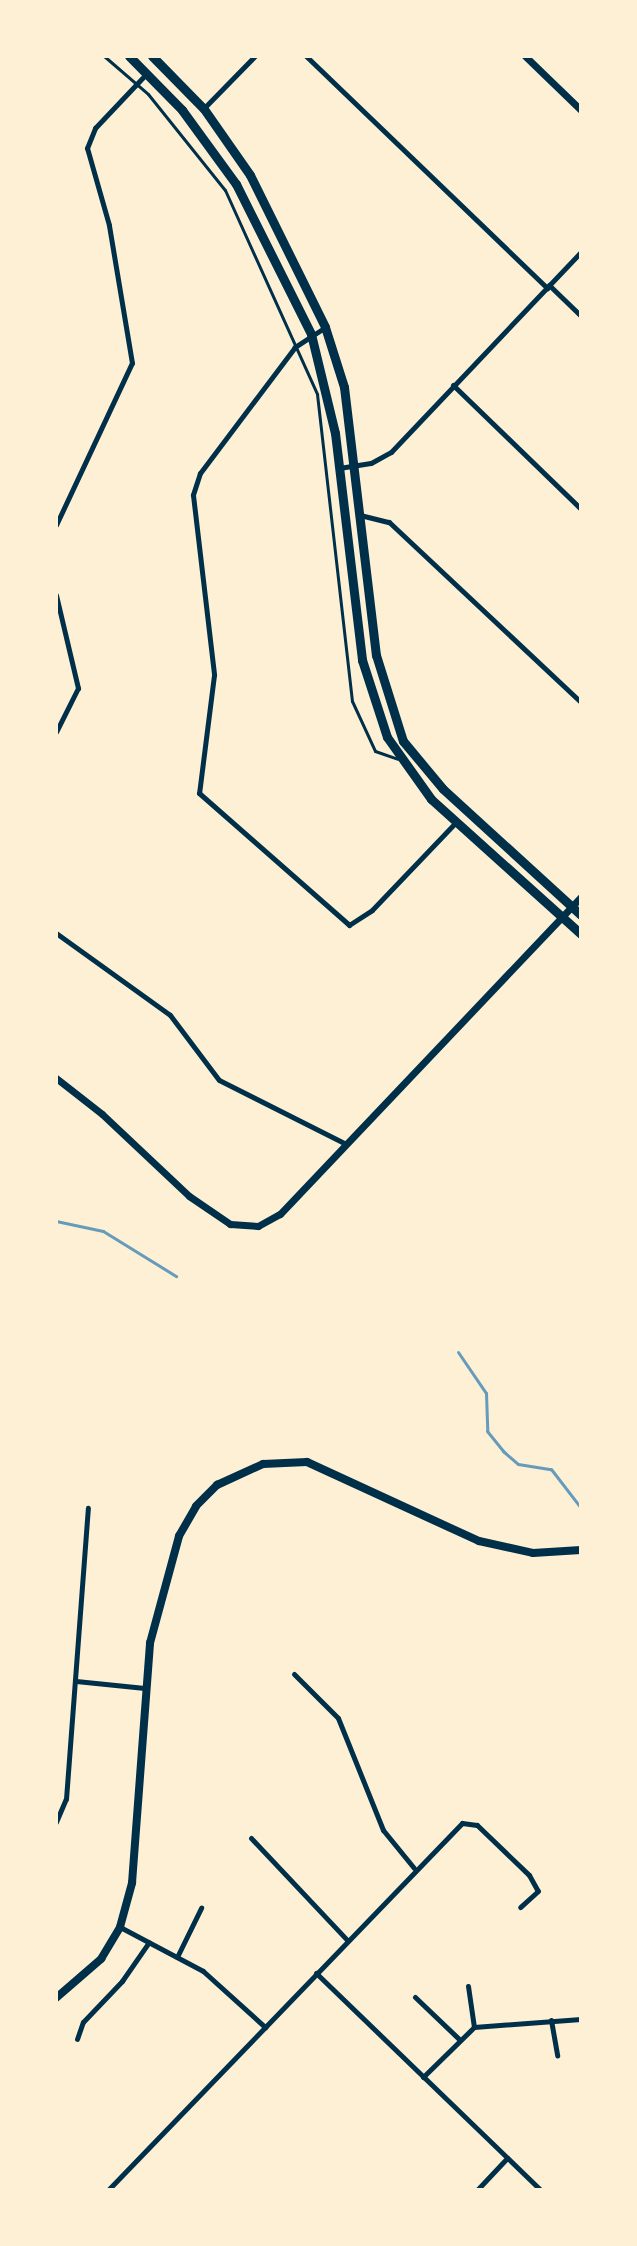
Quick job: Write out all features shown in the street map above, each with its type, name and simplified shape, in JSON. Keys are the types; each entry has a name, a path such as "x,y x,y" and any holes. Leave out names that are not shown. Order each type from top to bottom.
{"highway":[{"path":"129,56 202,134 236,184 311,334 328,395 367,684 401,760 456,822 581,934"},
{"path":"152,56 204,109 250,175 325,327 344,387 376,655 403,741 443,789 581,915"}],"main road":[{"path":"56,1998 101,1959 120,1927 132,1883 150,1643 179,1536 204,1496 241,1470 307,1462 479,1541 533,1553 581,1550"}],"street":[{"path":"204,109 255,56"},
{"path":"306,56 581,316"},
{"path":"525,56 581,110"},
{"path":"56,525 132,363 109,225 86,154 95,128 147,73"},
{"path":"338,468 355,467 391,452 581,252"},
{"path":"325,327 295,347 200,473 193,495 214,675 199,793 339,921 349,925 372,910 456,822"},
{"path":"453,385 581,509"},
{"path":"360,515 389,522 581,702"},
{"path":"56,595 78,688 56,732"},
{"path":"56,1078 221,1219 248,1227 280,1214 344,1143 581,897"},
{"path":"56,933 152,999 219,1080 344,1143"},
{"path":"56,1822 66,1799 88,1508"},
{"path":"294,1674 338,1718 383,1830 414,1868"},
{"path":"76,1681 145,1688"},
{"path":"108,2190 414,1868 466,1821 481,1828 529,1875 538,1891 520,1907"},
{"path":"251,1838 347,1940"},
{"path":"177,1957 201,1908"},
{"path":"120,1927 208,1975 265,2027"},
{"path":"77,2039 83,2022 122,1981 149,1942"},
{"path":"316,1973 541,2190"},
{"path":"468,1986 474,2027"},
{"path":"415,1997 459,2039"},
{"path":"423,2077 474,2027 581,2019"},
{"path":"551,2020 557,2055"},
{"path":"477,2190 507,2158"}],"lane":[{"path":"104,56 137,82 225,190 317,394 352,701 375,751 401,760"}],"waterway":[{"path":"56,1221 103,1231 176,1276"},
{"path":"458,1352 486,1393 487,1431 518,1464 551,1469 581,1508"}]}
